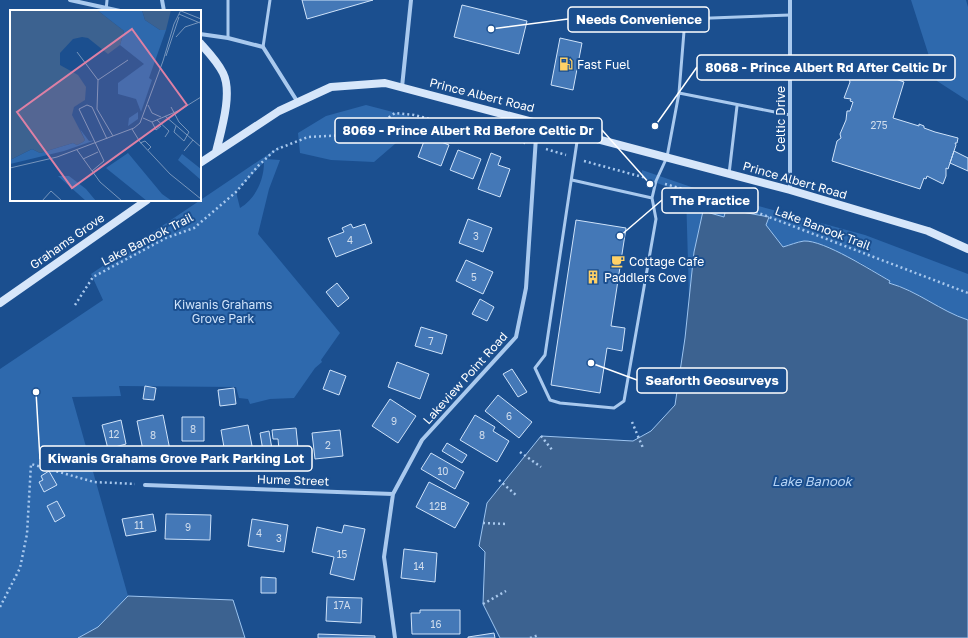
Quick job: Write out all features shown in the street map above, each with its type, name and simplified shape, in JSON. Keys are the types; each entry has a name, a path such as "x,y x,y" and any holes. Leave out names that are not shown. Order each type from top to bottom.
{"main road":[{"path":"201,43 212,56 223,74 227,92 223,122 216,152"},
{"name":"Prince Albert Road","path":"297,101 331,86 385,83 579,133 790,190 928,231 968,249"},
{"path":"201,162 279,111 297,101"},
{"name":"Grahams Grove","path":"0,303 146,201"}],"street":[{"path":"70,0 106,9"},
{"path":"162,0 164,10"},
{"path":"402,87 411,0"},
{"name":"Celtic Drive","path":"790,0 790,190"},
{"path":"201,34 228,38 263,47 297,101"},
{"name":"Lakeview Point Road","path":"395,638 384,557 393,494 422,440 516,337 526,288 534,145 537,122"},
{"name":"Hume Street","path":"145,485 393,494"}],"lane":[{"path":"106,9 107,0"},
{"path":"228,0 228,38"},
{"path":"263,47 270,0"},
{"path":"579,133 545,355 535,368 550,400 560,404 614,408 624,400 656,219 652,198 656,181 667,157 679,93 685,19 790,15"},
{"path":"679,93 737,106 790,115"},
{"path":"729,174 737,106"},
{"path":"572,180 652,198"}],"path":[{"name":"Lake Banook Trail","path":"75,305 93,277 166,238 194,228 236,192 258,166 275,150 308,137 365,134 395,113 414,115 534,145 727,201 968,293"},
{"path":"632,422 643,448"},
{"path":"541,436 553,451"},
{"path":"520,452 541,467"},
{"path":"0,607 20,568 27,534 31,464 94,482 145,485"},
{"path":"499,480 517,496"},
{"path":"483,523 507,524"},
{"path":"483,604 506,591"},
{"path":"530,638 539,635"}],"green space":[{"path":"911,0 966,0 968,7 968,101 937,81"},
{"path":"366,105 412,117 410,131 374,162 331,160 300,153 298,133 326,116"},
{"name":"Kiwanis Grahams Grove Park","path":"285,143 266,159 280,160 269,189 258,234 340,333 321,360 322,362 315,368 294,398 270,399 250,404 248,399 239,398 236,387 119,386 121,396 72,397 128,596 98,627 78,638 0,638 0,369 103,300 91,274","holes":["264,162 261,182 255,194 240,208 236,192"]},
{"path":"642,170 700,190 865,235 968,274 968,320 909,290 889,283 890,281 859,262 805,241 783,247 766,225 769,217 726,209 724,217 704,211 694,252 689,297 686,193 642,178"}],"water":[{"name":"Lake Banook","path":"726,209 769,217 766,225 783,247 804,241 823,245 890,281 889,283 910,291 948,312 968,320 968,638 500,638 483,604 485,552 479,546 487,503 541,436 633,441 651,431 675,405 685,338 694,252 703,211 724,217"},
{"path":"128,596 233,600 245,638 78,638 98,627"}],"building":[{"path":"302,0 373,0 307,19"},
{"path":"462,5 527,21 519,54 454,37"},
{"name":"Fast Fuel","path":"560,38 582,43 573,90 551,85"},
{"path":"845,61 853,63 856,67 858,64 868,68 867,70 870,72 871,70 904,82 893,118 919,126 919,124 924,126 924,128 935,132 958,138 957,143 955,143 956,145 948,169 946,168 946,176 943,184 927,176 926,179 924,178 920,189 832,161 837,141 841,138 840,134 846,120 847,111 850,111 853,102 850,101 851,99 844,98 850,82 849,79 841,79 843,73 841,69"},
{"path":"426,136 449,145 441,166 418,157"},
{"path":"458,150 481,159 473,179 450,170"},
{"path":"954,151 968,158 968,171 950,163"},
{"path":"491,153 501,157 498,165 510,169 500,197 478,189"},
{"path":"468,219 492,228 483,252 459,243"},
{"name":"Paddlers Cove","path":"576,220 626,228 611,326 625,328 622,351 607,348 600,393 551,385"},
{"path":"351,224 353,228 365,224 372,243 336,257 328,238 344,232 342,228"},
{"path":"466,260 493,272 483,294 456,281"},
{"path":"337,283 349,298 338,307 326,292"},
{"path":"480,299 494,307 487,321 472,314"},
{"path":"421,327 447,335 442,354 415,346"},
{"path":"397,362 429,374 420,399 388,387"},
{"path":"512,369 527,392 518,397 503,374"},
{"path":"330,370 346,376 339,395 323,389"},
{"path":"145,386 156,388 154,400 143,399"},
{"path":"234,388 236,404 220,406 218,390"},
{"path":"498,395 532,422 519,438 485,411"},
{"path":"390,399 416,416 398,443 372,426"},
{"path":"163,415 170,450 144,455 137,421"},
{"path":"475,415 495,427 493,431 509,441 497,462 460,440"},
{"path":"182,417 204,417 204,441 182,441"},
{"path":"121,420 126,444 108,449 102,425"},
{"path":"248,425 254,456 239,459 237,451 225,453 221,430"},
{"path":"296,428 299,458 280,460 278,439 273,439 272,430"},
{"path":"340,430 343,456 315,459 312,433"},
{"path":"269,431 272,449 263,451 260,433"},
{"path":"447,443 467,455 462,463 442,451"},
{"path":"431,453 464,472 455,489 421,469"},
{"path":"49,471 57,485 44,492 39,482 43,480 41,476"},
{"path":"429,482 469,503 455,528 416,507"},
{"path":"57,501 65,516 55,522 47,506"},
{"path":"153,514 156,531 126,536 122,519"},
{"path":"166,514 211,515 210,540 165,539"},
{"path":"252,519 288,525 284,552 248,546"},
{"path":"344,525 365,529 354,580 330,574 334,557 312,552 317,527 342,533"},
{"path":"404,549 437,553 435,582 401,578"},
{"path":"261,577 276,578 276,593 261,593"},
{"path":"327,597 362,598 361,623 326,621"},
{"path":"420,610 460,610 460,634 412,634 411,613 420,613"},
{"path":"494,633 495,638 468,638 468,637"},
{"path":"318,634 375,636 375,638 318,638"}],"place":[{"name":"Needs Convenience","path":"491,29"},
{"name":"Fast Fuel","path":"566,64"},
{"name":"8068 - Prince Albert Rd After Celtic Dr","path":"655,126"},
{"name":"8069 - Prince Albert Rd Before Celtic Dr","path":"650,184"},
{"name":"The Practice","path":"620,236"},
{"name":"Cottage Cafe","path":"618,261"},
{"name":"Paddlers Cove","path":"593,277"},
{"name":"Seaforth Geosurveys","path":"591,363"},
{"name":"Kiwanis Grahams Grove Park Parking Lot","path":"36,392"}]}
